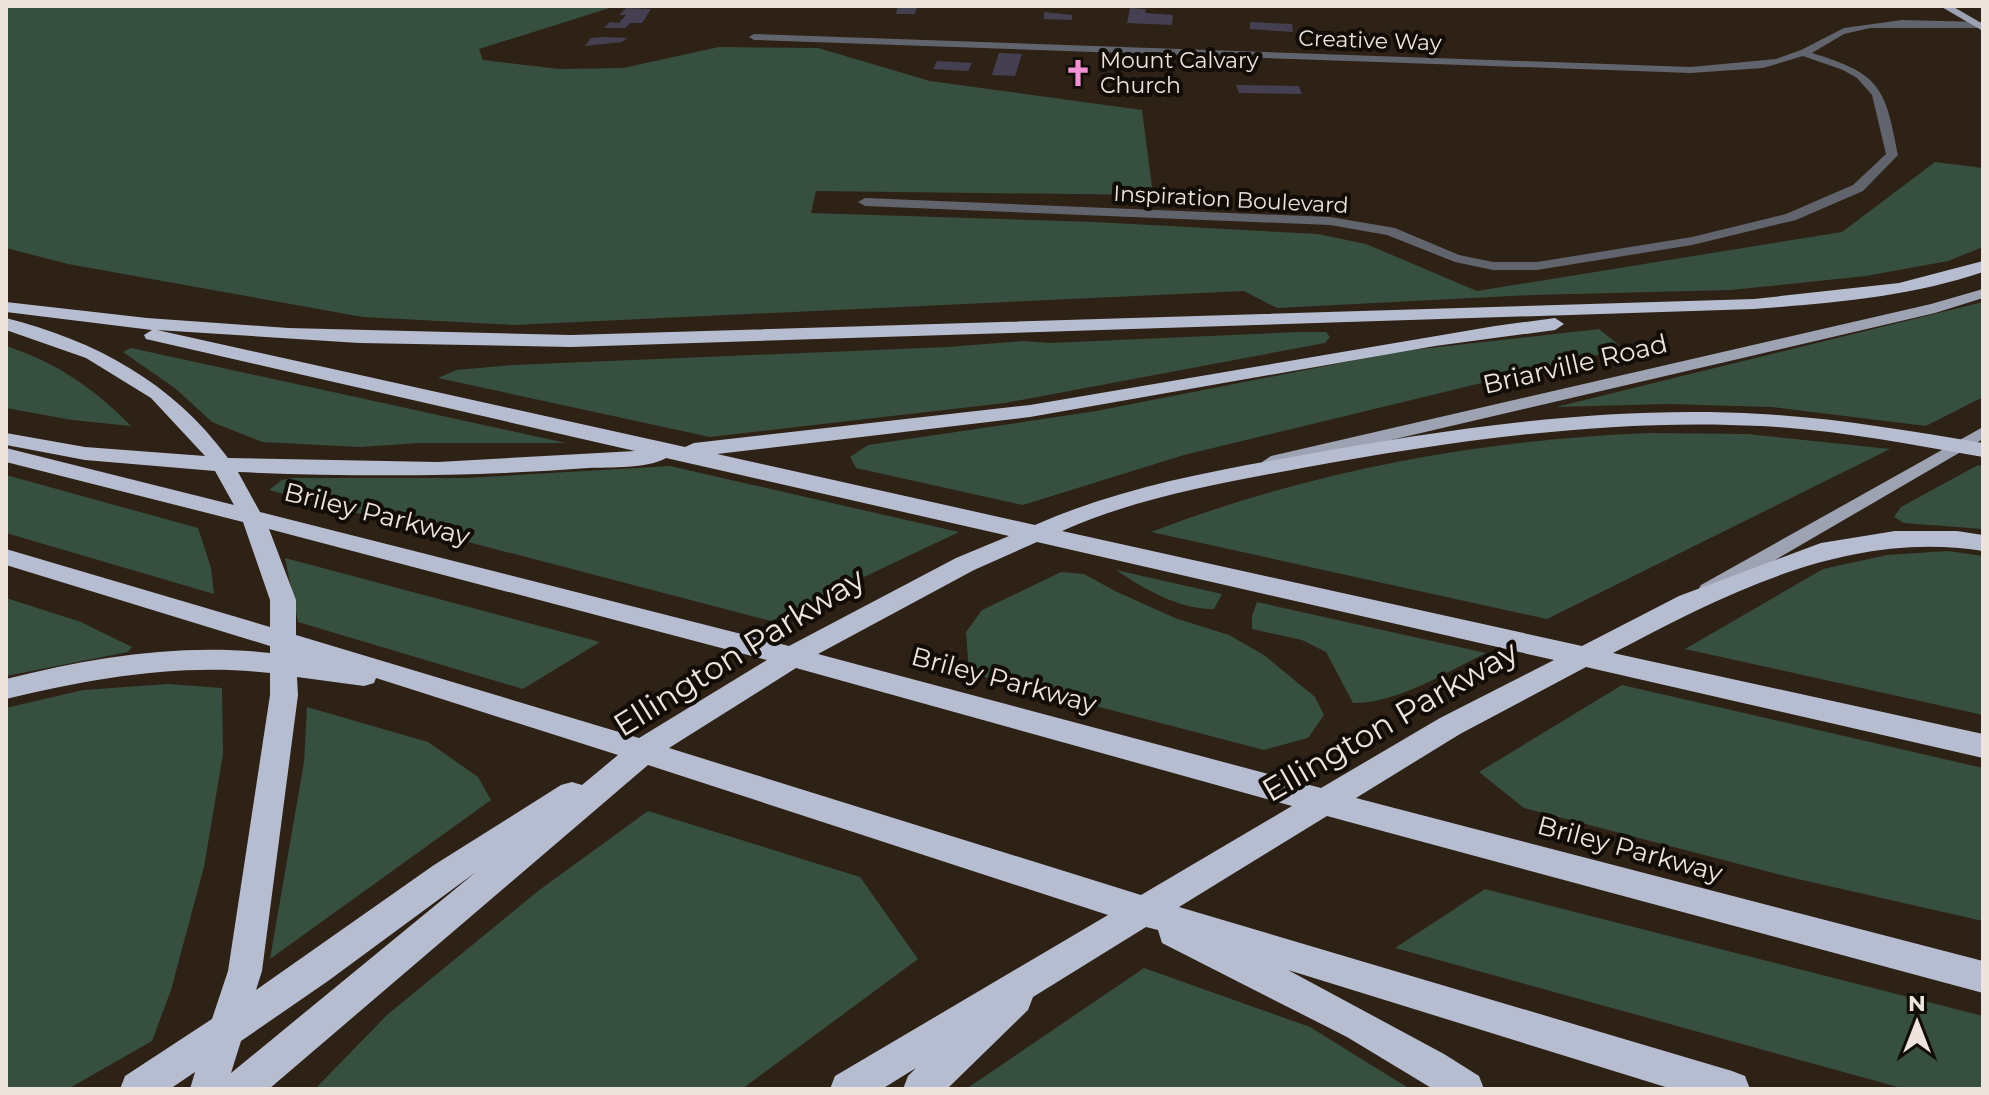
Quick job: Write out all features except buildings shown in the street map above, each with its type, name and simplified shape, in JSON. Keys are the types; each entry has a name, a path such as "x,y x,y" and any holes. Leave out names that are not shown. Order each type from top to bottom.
{"highway":[{"path":"6,307 65,315 322,336 429,341 571,341 1754,304 1847,295 1914,284 1983,266"},
{"path":"6,439 151,460 292,468 500,468 574,464 993,416 1157,390 1401,343 1684,305"},
{"path":"65,315 1983,746"},
{"path":"6,324 93,354 158,394 206,443 234,482 264,542 283,600 284,695 245,971 208,1089"},
{"name":"Ellington Parkway","path":"241,1089 652,744 823,638 965,564 1075,516 1179,484 1422,440 1612,423 1760,420 1872,431 1983,450"},
{"name":"Briley Parkway","path":"6,455 638,615 1566,868 1976,974"},
{"name":"Ellington Parkway","path":"848,1089 1450,726 1688,602 1834,549 1895,539 1957,539 1983,543"},
{"path":"6,557 495,704 1111,901 1732,1089"},
{"path":"6,689 83,670 209,659 430,684"},
{"path":"138,1089 316,970 445,875 652,744"},
{"path":"1111,901 1323,1006 1429,1064 1466,1089"},
{"path":"921,1089 1050,966"}],"main road":[{"path":"1945,6 1981,26"},
{"name":"Briarville Road","path":"1179,484 1935,308 1983,293"},
{"path":"1688,602 1983,432"}],"street":[{"name":"Creative Way","path":"754,37 1691,70 1736,68 1803,53 1832,35 1855,28 1884,24 1981,26"},
{"name":"Inspiration Boulevard","path":"865,202 1330,221 1390,231 1455,258 1493,266 1537,266 1677,244 1791,217 1858,188 1892,155 1879,93 1864,76 1803,53"}],"green space":[{"path":"6,6 616,6 479,49 483,60 559,69 623,68 719,47 818,48 930,81 1142,110 1153,195 816,191 811,213 1095,222 1318,234 1366,244 1477,291 1842,232 1935,162 1983,168 1983,247 1948,261 1866,276 1731,290 1532,295 1277,308 1244,291 514,325 363,317 68,264 6,248"},
{"path":"1983,302 1983,397 1926,426 1772,407 1668,404 1556,407"},
{"path":"1599,329 1620,346 1618,350 1184,455 1023,505 856,468 850,457 868,445 1096,411 1402,351"},
{"path":"1326,332 1330,337 1325,343 1005,403 710,437 438,378 456,370 513,365 947,347 1023,341 1049,343"},
{"path":"6,346 42,360 74,378 131,426 72,420 6,408"},
{"path":"131,348 566,443 420,443 360,447 262,442 212,422 176,389 123,352"},
{"path":"1649,433 1748,434 1890,449 1547,619 1151,532 1272,492 1396,462 1521,443"},
{"path":"1978,465 1983,466 1983,529 1904,523 1894,517 1901,507"},
{"path":"670,466 959,532 771,621 269,490 282,480 292,478 467,478"},
{"path":"6,475 198,528 211,568 214,594 6,533"},
{"path":"1948,551 1983,556 1983,715 1685,649 1823,569 1887,555"},
{"path":"285,558 600,642 523,689 298,622"},
{"path":"1116,570 1222,594 1214,609 1188,606 1150,591"},
{"path":"1061,572 1084,574 1175,618 1229,635 1264,655 1315,697 1324,715 1308,738 1264,750 969,673 966,632 982,610"},
{"path":"6,598 81,622 132,647 128,652 6,676"},
{"path":"1257,602 1486,653 1405,692 1370,702 1353,703 1326,652 1302,640 1252,629"},
{"path":"168,684 222,688 223,754 204,867 171,990 152,1041 68,1089 6,1089 6,708 83,690"},
{"path":"1622,685 1983,768 1983,921 1789,877 1524,808 1479,772"},
{"path":"307,707 428,742 478,777 491,800 270,959 304,762"},
{"path":"648,811 860,877 918,959 742,1089 315,1089 387,1015 538,891"},
{"path":"1485,889 1983,1016 1983,1089 1905,1089 1395,948"},
{"path":"1144,968 1310,1027 1410,1089 966,1089"}],"place":[{"name":"Mount Calvary Church","path":"1078,73"}]}
